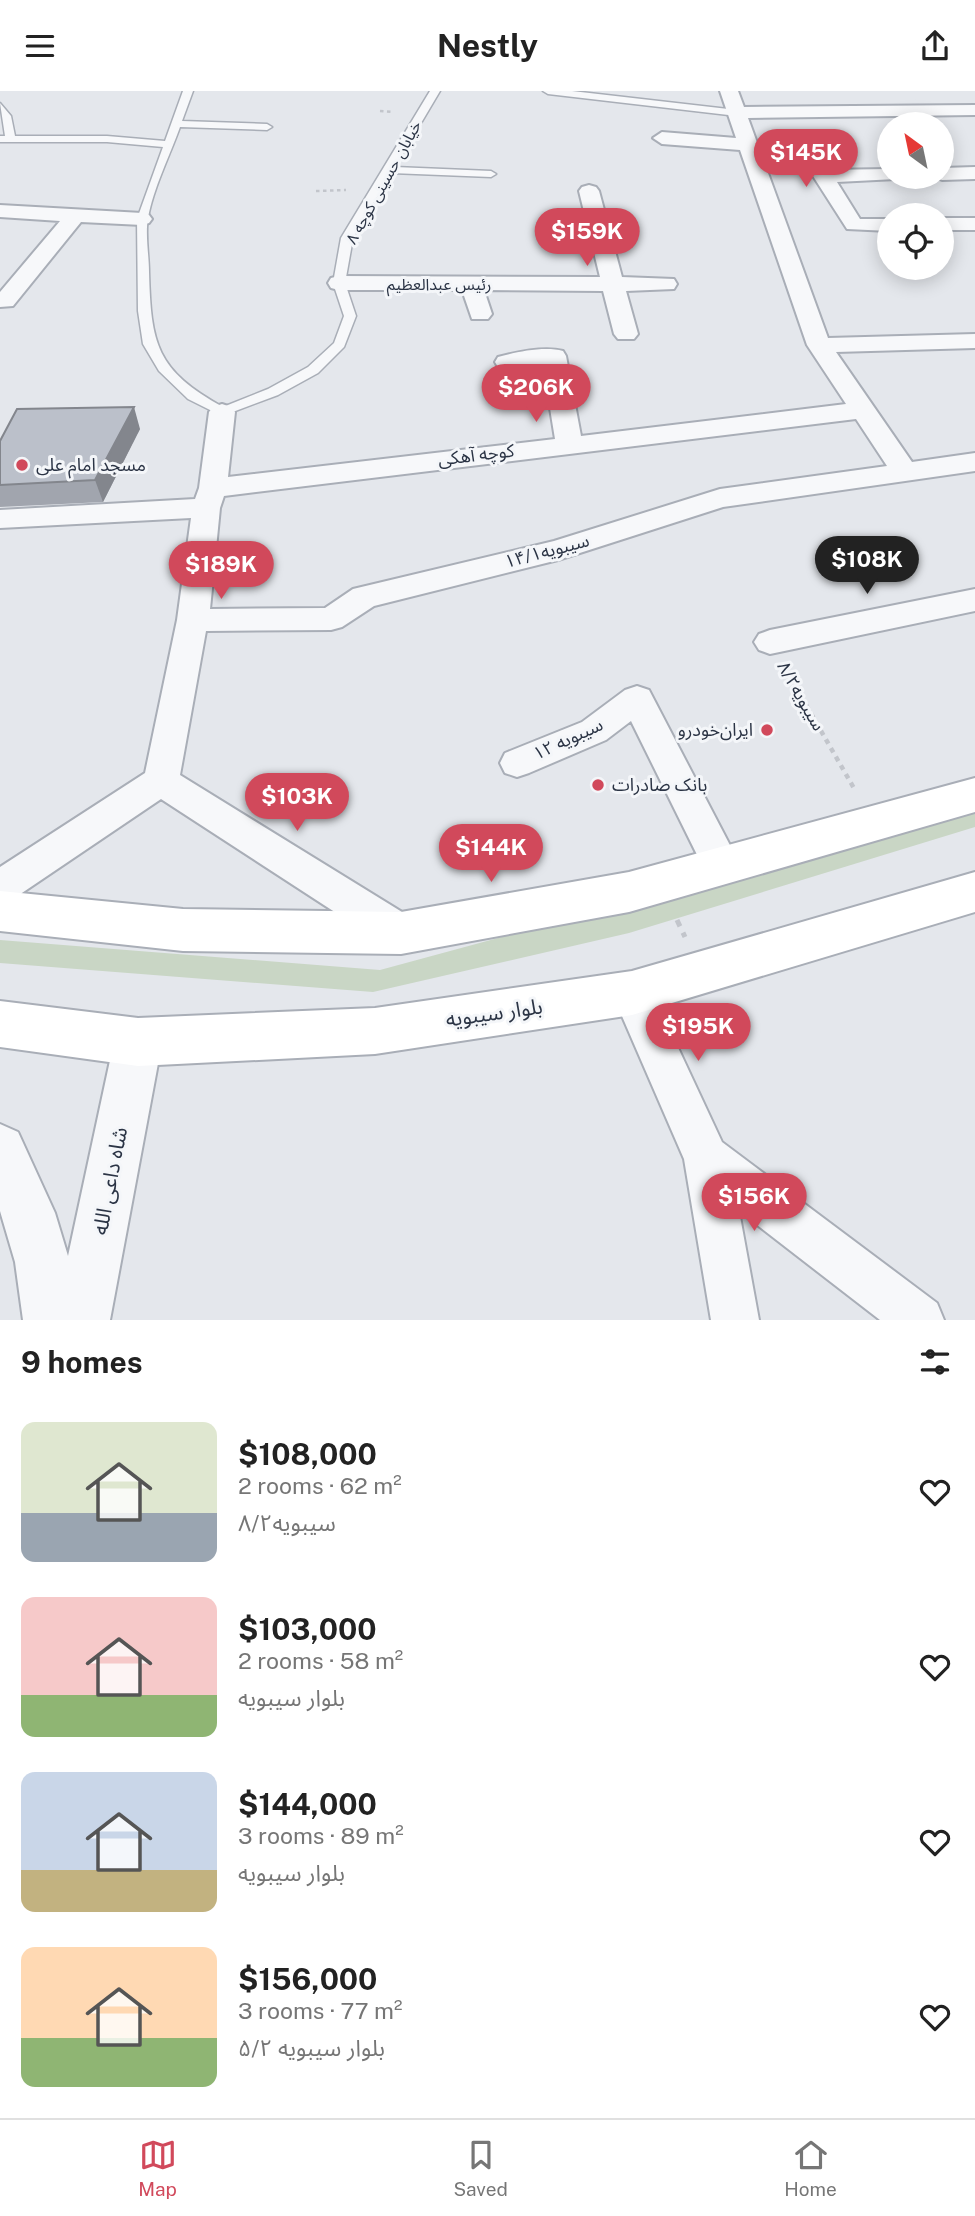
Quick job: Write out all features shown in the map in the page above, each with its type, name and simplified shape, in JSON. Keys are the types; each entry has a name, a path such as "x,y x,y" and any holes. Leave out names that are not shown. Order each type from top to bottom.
{"main road":[{"path":"0,911 183,930 401,933 629,892 873,821 975,795"},
{"name":"بلوار سیبویه","path":"0,1024 138,1042 375,1031 632,993 975,892"}],"street":[{"path":"729,91 819,345 905,472 975,462"},
{"path":"737,113 975,110"},
{"path":"662,138 749,145"},
{"path":"954,174 975,173"},
{"path":"877,175 822,176 854,225 877,225"},
{"path":"589,191 626,334"},
{"path":"0,211 142,219"},
{"path":"5,301 76,214"},
{"path":"954,224 975,224"},
{"path":"531,284 532,259"},
{"name":"رئیس عبدالعظیم","path":"339,283 666,284"},
{"path":"471,284 480,314"},
{"path":"819,345 975,341"},
{"path":"507,362 554,356 569,445"},
{"name":"کوچه آهکی","path":"0,519 210,498 569,445 864,410"},
{"path":"0,887 161,781 193,620 222,412"},
{"name":"سیبویه۱۴/۱","path":"193,620 331,619 364,597 558,550 720,499 905,472"},
{"name":"سیبویه۸/۲","path":"770,642 975,600"},
{"name":"سیبویه ۱۲","path":"517,763 594,731 637,699 721,865"},
{"path":"161,781 401,933"},
{"path":"632,993 706,1158 735,1320"},
{"name":"شاه داعی الله","path":"82,1320 138,1042"},
{"path":"0,1150 28,1213 42,1262 51,1320"},
{"path":"706,1158 920,1320"}],"lane":[{"path":"188,91 142,219 144,311 149,344 164,368 193,396 222,412"},
{"name":"خیابان حسینی کوچه ۸","path":"222,412 273,392 313,370 340,344 350,316 339,283 347,238 435,91"},
{"path":"548,91 737,113"},
{"path":"0,106 5,139 107,139 169,145"},
{"path":"177,124 267,127"},
{"path":"388,170 491,174"}],"path":[{"name":"سیبویه۸/۲","path":"770,642 873,821"},
{"path":"659,883 703,972"}],"green space":[{"path":"975,809 975,827 629,933 373,992 0,963 0,940 380,970"}],"building":[{"path":"134,407 95,480 0,485 0,441 17,409"}],"place":[{"name":"مسجد امام علی","path":"22,465"},
{"name":"ایران‌خودرو","path":"767,730"},
{"name":"بانک صادرات","path":"598,785"}]}
